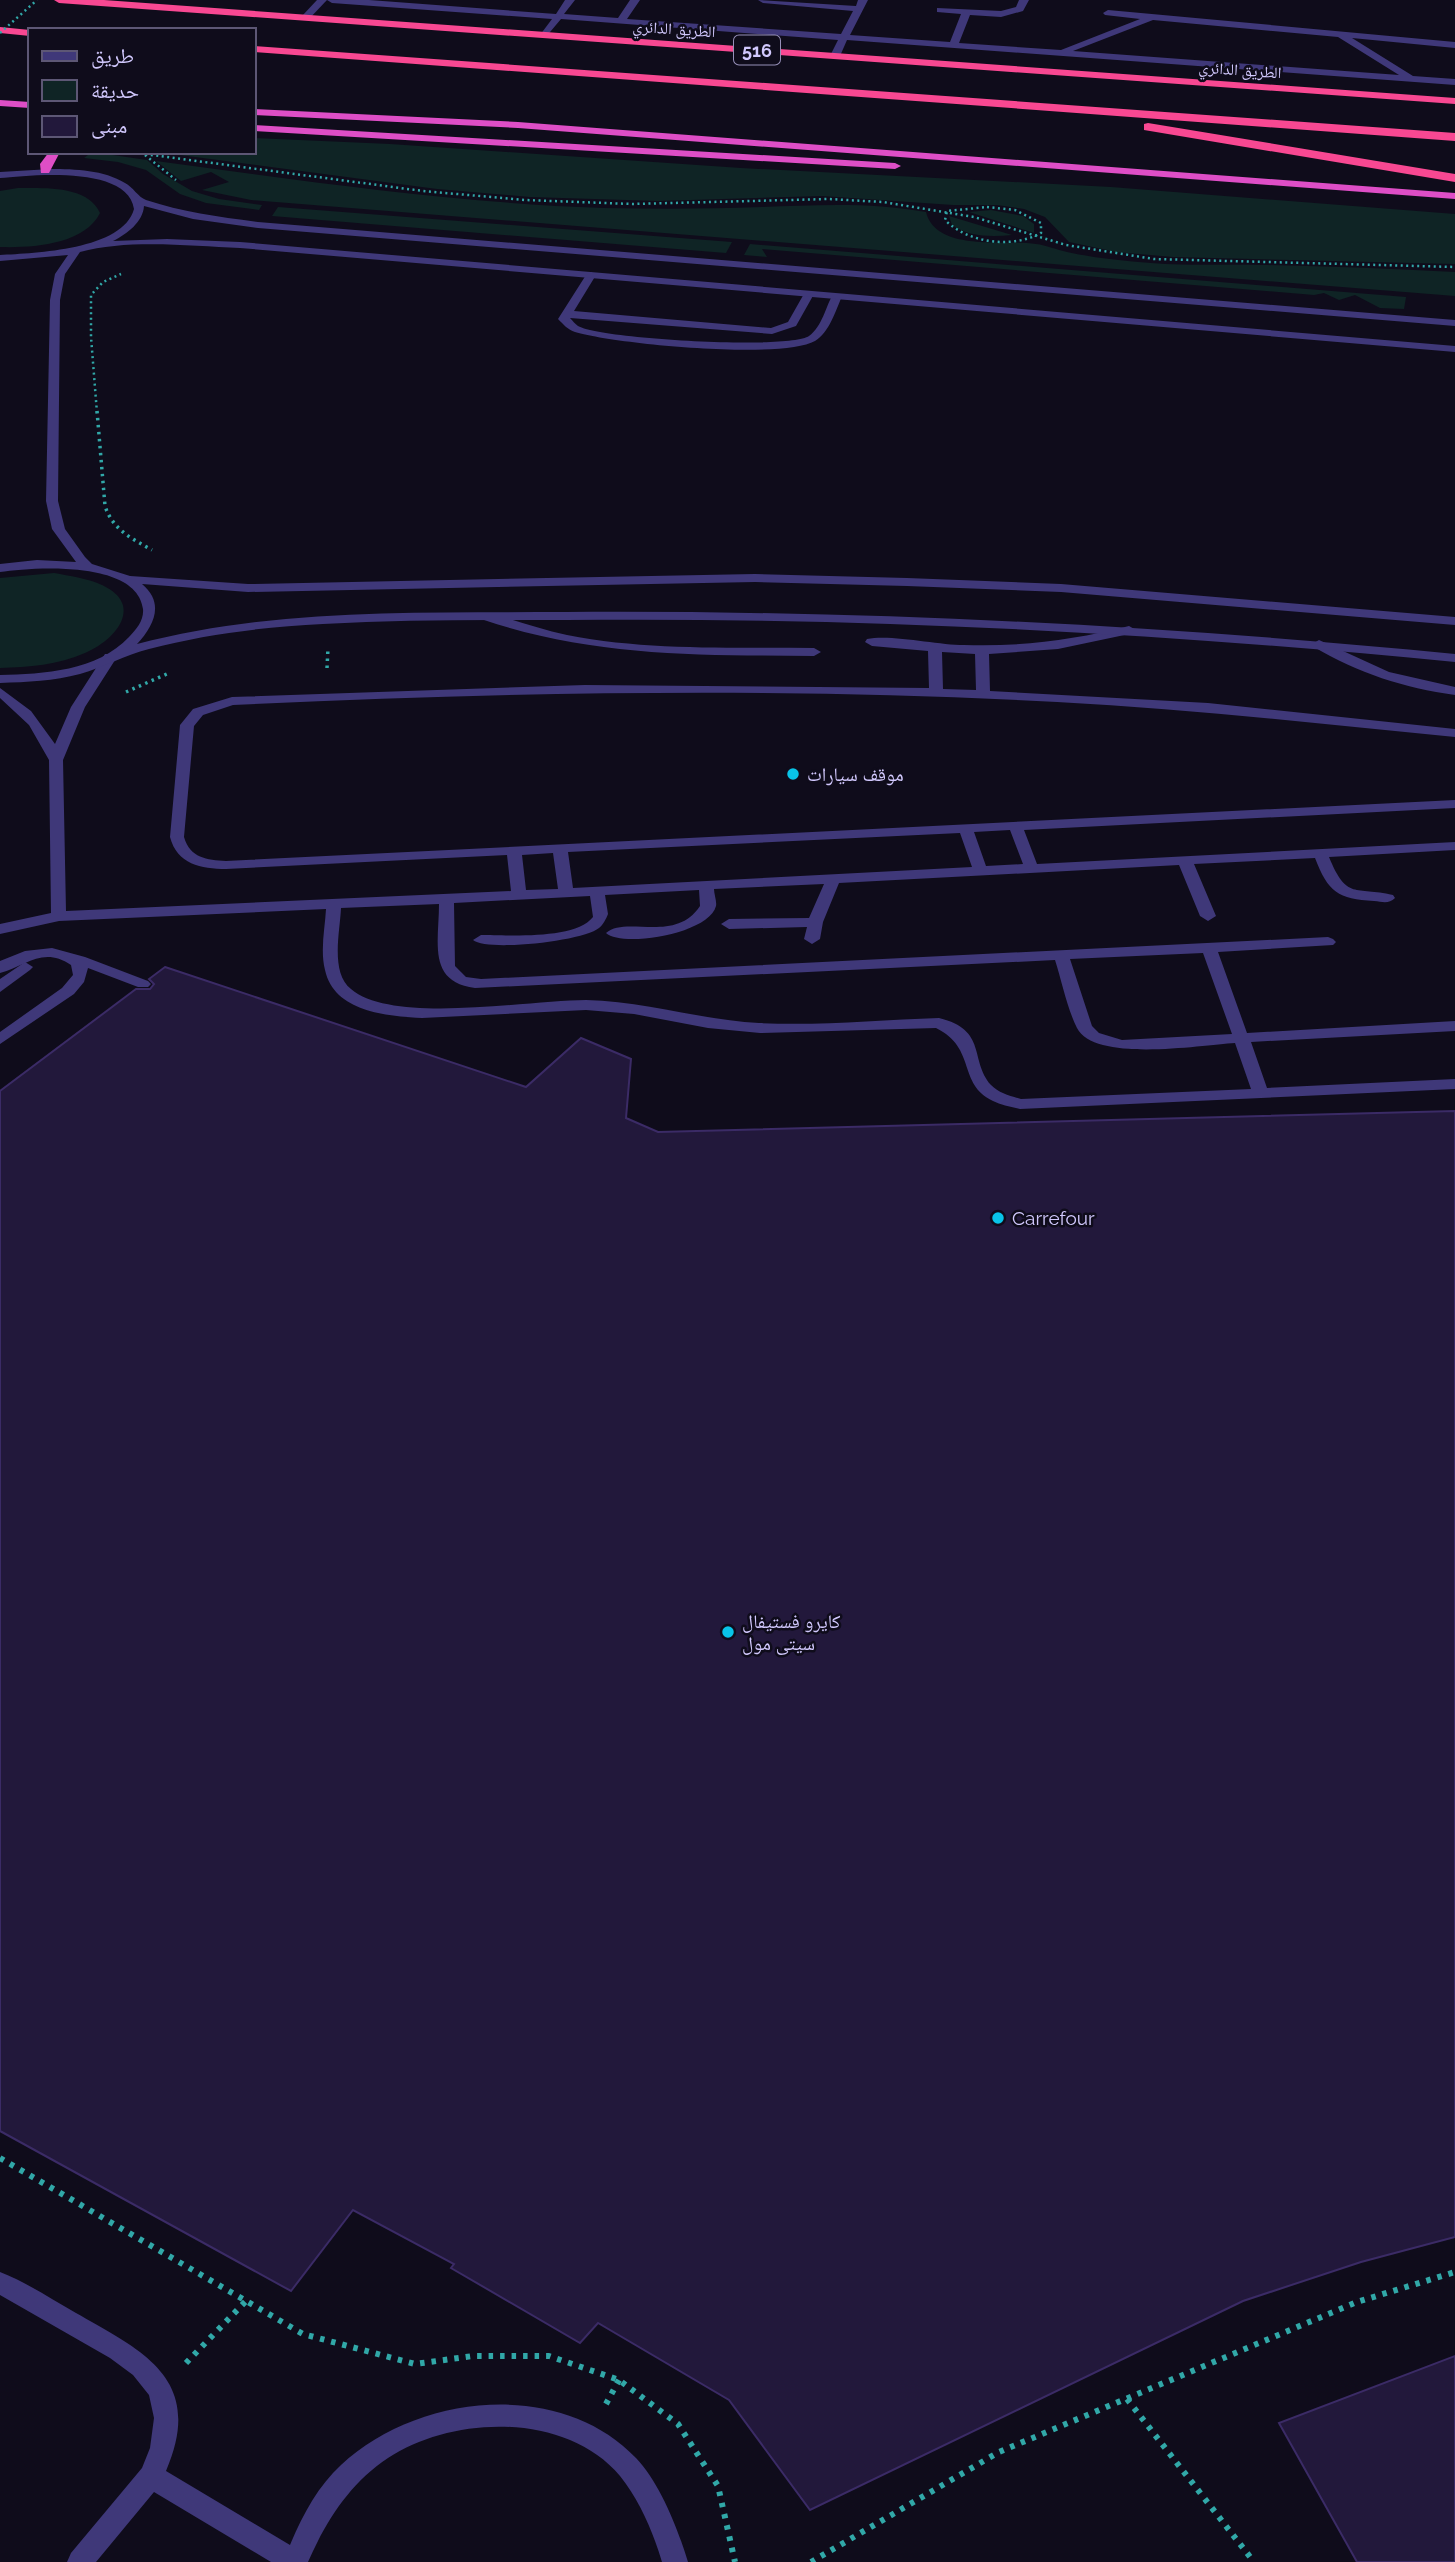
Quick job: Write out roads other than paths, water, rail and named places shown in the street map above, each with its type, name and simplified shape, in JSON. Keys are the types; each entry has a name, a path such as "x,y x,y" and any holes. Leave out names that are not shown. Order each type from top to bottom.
{"highway":[{"name":"الطريق الدائري","path":"59,0 1455,101"},
{"path":"0,32 28,33"},
{"name":"516","path":"256,49 1455,138"},
{"path":"0,103 28,105"},
{"name":"516","path":"1035,107 1455,178"},
{"path":"256,112 518,125 1455,196"},
{"path":"256,128 896,166 946,167 1009,162"},
{"path":"44,171 54,154"}],"street":[{"path":"304,18 322,0"},
{"path":"332,0 622,19 1455,82"},
{"path":"545,35 570,0"},
{"path":"622,19 635,0"},
{"path":"763,0 861,4 835,56"},
{"path":"940,10 1013,13 1020,9 1024,0"},
{"path":"954,45 966,12"},
{"path":"1108,13 1455,45"},
{"path":"1060,53 1153,17"},
{"path":"1339,34 1412,79"},
{"path":"0,175 44,171 96,177 117,183 131,191 139,201 193,216 258,225 1455,323"},
{"path":"0,258 76,250 114,236 139,213 139,201"},
{"path":"91,245 204,243 1455,349"},
{"path":"76,250 60,274 55,300 52,500 53,518 60,535 71,551 88,566"},
{"path":"591,275 566,314 564,319 567,325 586,332 775,349 803,344 812,339 837,296"},
{"path":"566,314 772,331 792,324 809,294"},
{"path":"0,568 38,563 88,566 125,579 247,588 755,578 907,582 1073,589 1455,621"},
{"path":"59,916 56,760 78,707 113,656 135,639 148,623 149,606 141,591 125,579"},
{"path":"0,679 43,677 68,672 113,656 200,633 244,626 439,616 785,616 1129,630 1319,644 1455,658"},
{"path":"489,617 535,633 587,643 651,649 814,646"},
{"path":"870,647 982,649 1071,644 1129,630"},
{"path":"1319,644 1355,664 1401,680 1455,691"},
{"path":"935,648 936,694"},
{"path":"982,649 983,695"},
{"path":"1401,680 1455,683"},
{"path":"1455,733 1232,709 983,695 627,690 299,698 219,703 198,712 187,724 177,838 183,853 196,861 226,865 1455,804"},
{"path":"0,692 25,711 39,726 56,760"},
{"path":"1015,824 1031,867"},
{"path":"965,827 980,870"},
{"path":"0,929 59,916 446,899 1455,846"},
{"path":"560,848 565,892"},
{"path":"514,850 519,895"},
{"path":"1320,853 1332,883 1342,892 1388,898"},
{"path":"1184,859 1208,916"},
{"path":"812,939 834,878"},
{"path":"614,933 674,929 698,920 708,906 706,885"},
{"path":"481,940 563,935 588,930 600,920 596,891"},
{"path":"446,899 447,966 450,973 469,983 1328,942"},
{"path":"334,904 332,971 339,985 352,997 371,1006 395,1012 586,1005 634,1009 708,1023 760,1028 925,1021 939,1023 961,1033 966,1040 980,1083 995,1097 1007,1102 1034,1104 1455,1084"},
{"path":"729,924 816,922"},
{"path":"1209,948 1261,1094"},
{"path":"0,968 27,954 55,953 75,961 81,968 81,976 77,984 68,991 0,1039"},
{"path":"1061,955 1085,1028 1093,1036 1106,1042 1138,1045 1455,1026"},
{"path":"80,960 143,984"},
{"path":"0,987 25,967"},
{"path":"0,2283 119,2350 142,2367 160,2390 167,2418 163,2448 151,2476 80,2562"},
{"path":"151,2476 295,2562 317,2513 351,2471 395,2440 445,2420 497,2414 550,2422 587,2436 626,2464 663,2519 675,2562"}],"place":[{"name":"موقف سيارات","path":"793,774"},
{"name":"Carrefour","path":"998,1218"},
{"name":"كايرو فستيفال سيتى مول","path":"728,1632"}]}
